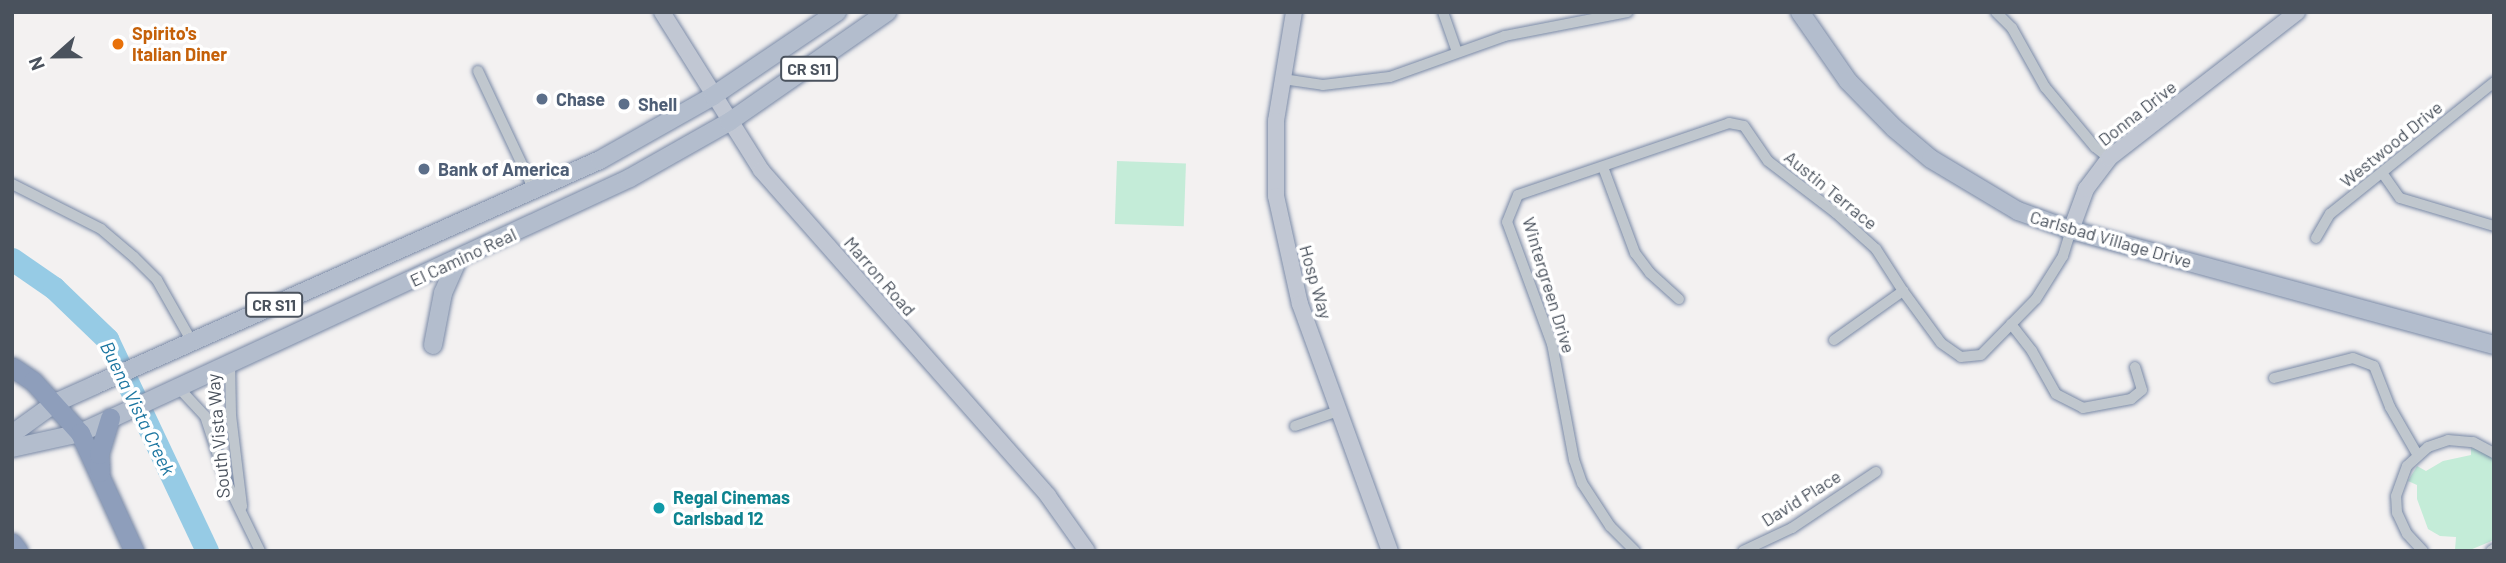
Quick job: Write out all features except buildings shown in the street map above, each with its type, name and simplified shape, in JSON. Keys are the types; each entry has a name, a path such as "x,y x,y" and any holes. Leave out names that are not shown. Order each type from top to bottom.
{"highway":[{"path":"12,367 33,381 79,433 134,551"},
{"path":"100,476 99,454 110,418"},
{"path":"12,543 18,551"}],"main road":[{"name":"El Camino Real","path":"12,434 55,404 191,340 600,160 713,96 837,12"},
{"name":"El Camino Real","path":"12,447 79,433 630,178 729,122 887,12"},
{"name":"Carlsbad Village Drive","path":"1800,12 1848,81 1894,128 1931,159 2008,206 2071,230 2494,345"},
{"path":"433,345 443,293 458,259"}],"street":[{"name":"Marron Road","path":"662,12 761,170 1048,496 1087,551"},
{"name":"Hosp Way","path":"1294,12 1275,134 1276,196 1300,304 1390,551"},
{"path":"1443,12 1457,52"},
{"path":"1555,12 1558,26"},
{"path":"1283,79 1323,85 1391,77 1505,36 1628,12"},
{"path":"1996,12 2012,28 2045,87 2095,147 2109,158"},
{"name":"Donna Drive","path":"1903,291 1941,343 1961,357 1981,355 2036,299 2063,256 2086,189 2109,158 2297,12"},
{"path":"478,71 534,190"},
{"name":"Westwood Drive","path":"2316,238 2329,214 2383,174 2494,82"},
{"name":"Austin Terrace","path":"1653,150 1729,123 1744,126 1768,161 1836,213 1875,249 1903,291"},
{"name":"Wintergreen Drive","path":"1635,551 1610,526 1582,483 1574,460 1552,344 1507,222 1518,195 1653,150"},
{"path":"1603,167 1635,254 1679,299"},
{"path":"2383,174 2400,198 2494,226"},
{"path":"12,184 101,229 134,257 157,280 191,340"},
{"path":"1834,340 1903,291"},
{"path":"2011,324 2032,351 2056,394 2082,408 2131,399 2142,390 2136,367"},
{"path":"2274,378 2353,358 2374,366 2389,407 2417,454"},
{"name":"South Vista Way","path":"230,361 231,415 242,509"},
{"name":"South Vista Way","path":"177,386 205,416 227,483 242,509 260,551"},
{"path":"1295,426 1338,411"},
{"path":"2423,551 2403,528 2396,496 2400,479 2417,454 2437,443 2458,440 2473,442 2494,453"},
{"name":"David Place","path":"1744,551 1792,528 1875,472"}],"green space":[{"path":"1117,161 1186,163 1184,226 1115,224"},
{"path":"2471,448 2482,450 2494,460 2494,540 2470,550 2455,550 2456,537 2440,536 2428,529 2417,499 2417,485 2408,481 2417,466 2426,471 2443,461 2471,455"}],"waterway":[{"name":"Buena Vista Creek","path":"12,259 54,288 107,339 207,551"}],"place":[{"name":"Spirito's Italian Diner","path":"118,44"},
{"name":"Chase","path":"542,99"},
{"name":"Shell","path":"624,104"},
{"name":"Bank of America","path":"424,169"},
{"name":"Regal Cinemas Carlsbad 12","path":"659,508"}]}
